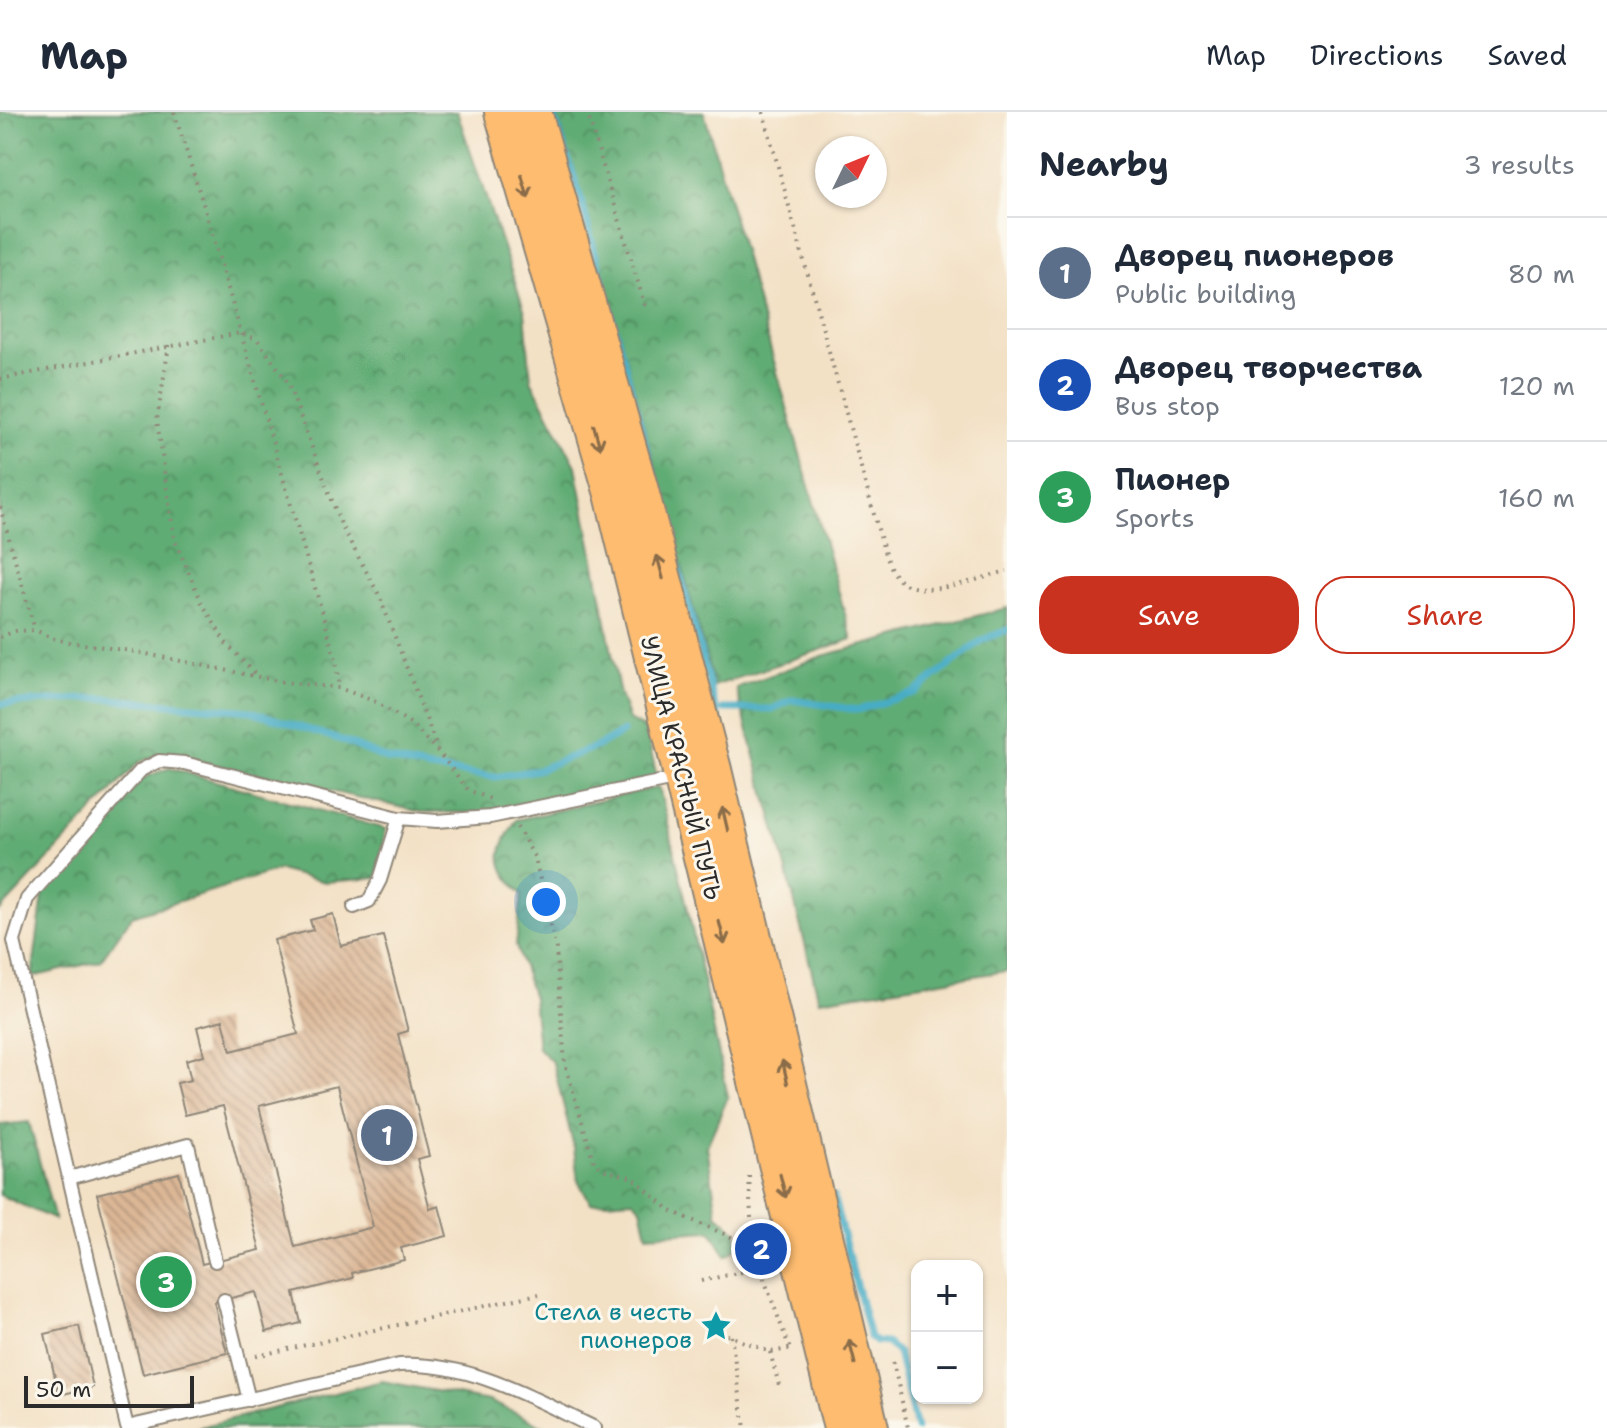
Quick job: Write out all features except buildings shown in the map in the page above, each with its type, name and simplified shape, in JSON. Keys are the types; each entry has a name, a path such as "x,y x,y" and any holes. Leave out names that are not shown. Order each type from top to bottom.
{"main road":[{"name":"УЛИЦА КРАСНЫЙ ПУТЬ","path":"503,112 613,494 698,773 870,1428"},
{"name":"УЛИЦА КРАСНЫЙ ПУТЬ","path":"533,112 639,487 698,773 842,1428"}],"lane":[{"path":"595,1428 492,1380 427,1364 399,1365 127,1427 14,941 27,899 141,770 159,761 184,763 399,818 437,821 508,813 698,773"},
{"path":"354,907 369,901 380,880 399,818"},
{"path":"69,1178 188,1145 215,1261"},
{"path":"224,1300 249,1400"}],"path":[{"path":"174,112 336,660 339,688"},
{"path":"587,112 645,306"},
{"path":"763,112 886,558 896,578 906,585 928,591 1007,571"},
{"path":"0,379 240,333 257,339 287,381 342,527 379,595 440,754"},
{"path":"169,345 157,420 174,538 201,601 225,642 258,677"},
{"path":"0,507 35,630"},
{"path":"0,637 16,631 35,630 57,640 137,652 258,677 339,688 374,701 410,723 468,790 486,796 508,813 535,858 556,949 565,1064 594,1162 605,1170 633,1178 671,1211 731,1237 757,1256"},
{"path":"701,1281 760,1268"},
{"path":"239,1360 539,1294"},
{"path":"712,1329 770,1352 790,1349"},
{"path":"731,1336 745,1428"},
{"path":"770,1352 780,1389"},
{"path":"893,1362 908,1428"}],"green space":[{"path":"0,112 457,112 525,312 531,380 576,466 620,695 629,720 646,730 657,777 495,813 421,812 173,755 157,755 139,762 0,911"},
{"path":"556,112 704,112 852,639 714,686 578,181"},
{"path":"1007,608 1007,971 819,1000 736,688 822,656"},
{"path":"169,768 386,829 377,878 325,882 278,870 132,916 100,961 32,977 44,888 143,778"},
{"path":"659,787 728,1097 707,1146 717,1214 737,1232 737,1248 726,1256 711,1231 647,1235 641,1208 633,1200 591,1203 578,1181 574,1148 553,1063 538,1048 533,998 516,945 522,894 502,866 501,850 516,820"},
{"path":"29,1122 55,1220 0,1195 0,1125"},
{"path":"382,1381 489,1401 548,1428 196,1428"}],"waterway":[{"path":"553,112 579,192 731,767"},
{"path":"723,709 772,709 792,700 858,710 914,693 982,640 1007,630"},
{"path":"0,704 100,698 251,711 344,741 386,759 430,769 495,777 537,770 600,745 623,732"},
{"path":"833,1196 870,1337 876,1342 887,1343 898,1353 916,1428"}],"place":[{"name":"Дворец пионеров","path":"387,1135"},
{"name":"Дворец творчества","path":"761,1249"},
{"name":"Пионер","path":"166,1282"},
{"name":"Стела в честь пионеров","path":"716,1326"}]}
